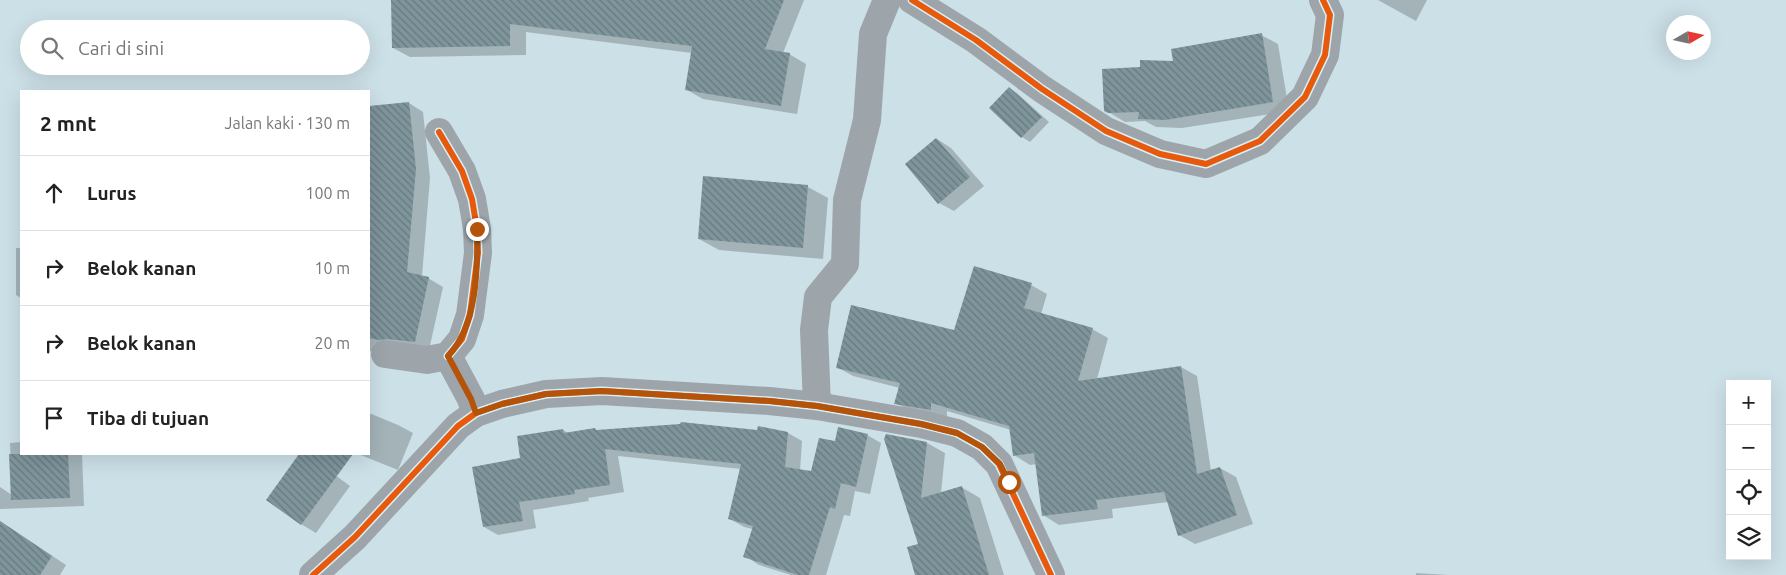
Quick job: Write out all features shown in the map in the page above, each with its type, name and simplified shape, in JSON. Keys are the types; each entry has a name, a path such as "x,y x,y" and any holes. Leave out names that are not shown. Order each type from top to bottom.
{"street":[{"path":"817,406 814,330 818,297 845,264 847,200 867,120 873,34 886,0"},
{"path":"912,0 976,40 1042,90 1106,131 1160,154 1206,164 1260,141 1305,97 1325,55 1330,15 1323,0"},
{"path":"385,354 427,360 448,356 462,339 470,316 478,253 477,229 472,199 462,171 439,132"},
{"path":"448,356 471,399 476,413"},
{"path":"313,575 355,536 458,426 476,413 502,404 546,394 602,391 760,400 817,406 921,424 957,433 982,447 1000,464 1051,575"}],"building":[{"path":"391,0 784,0 765,49 790,53 781,106 685,90 692,46 510,24 510,46 392,48"},
{"path":"1262,33 1273,102 1165,120 1138,119 1139,112 1108,113 1104,111 1102,69 1140,67 1140,60 1173,61 1171,49"},
{"path":"1009,87 1042,117 1021,138 989,108"},
{"path":"409,102 416,169 407,272 429,277 415,342 370,338 370,106"},
{"path":"936,138 970,177 938,204 905,164"},
{"path":"703,176 808,185 803,248 698,239"},
{"path":"974,266 1032,283 1024,308 1093,328 1078,381 1181,366 1197,474 1220,467 1237,515 1178,536 1164,492 1096,500 1098,509 1042,516 1034,453 1013,456 1009,426 931,403 931,410 894,404 900,383 836,368 851,305 954,330"},
{"path":"681,422 757,430 758,426 788,432 785,467 811,471 819,438 835,441 838,427 868,434 856,487 841,483 835,509 830,507 809,575 798,575 743,557 753,526 728,519 741,464 605,449 610,485 574,490 575,494 519,502 523,521 483,527 472,467 520,458 517,436 563,429 564,433 595,428 596,430 680,424"},
{"path":"886,434 927,442 921,498 962,486 989,575 915,575 907,547 918,544 884,439"},
{"path":"9,454 68,455 70,498 11,500"},
{"path":"298,455 352,455 301,525 266,500"},
{"path":"0,521 52,556 40,575 0,575"}],"cycle path":[{"path":"912,0 976,40 1042,89 1106,131 1160,154 1206,164 1260,141 1305,97 1325,55 1330,15 1323,0"},
{"path":"439,132 462,171 472,199 477,229 478,253 470,315 462,339 448,356"},
{"path":"313,575 355,537 458,426 476,413 502,404 546,394 602,391 769,401 817,406 921,424 957,433 982,447 999,464 1051,575"}],"route":[{"path":"477,229 478,253 470,316 462,339 448,356 471,399 476,413 502,404 546,394 602,391 648,392 817,406 921,424 957,433 982,447 1000,464 1009,482"}]}
